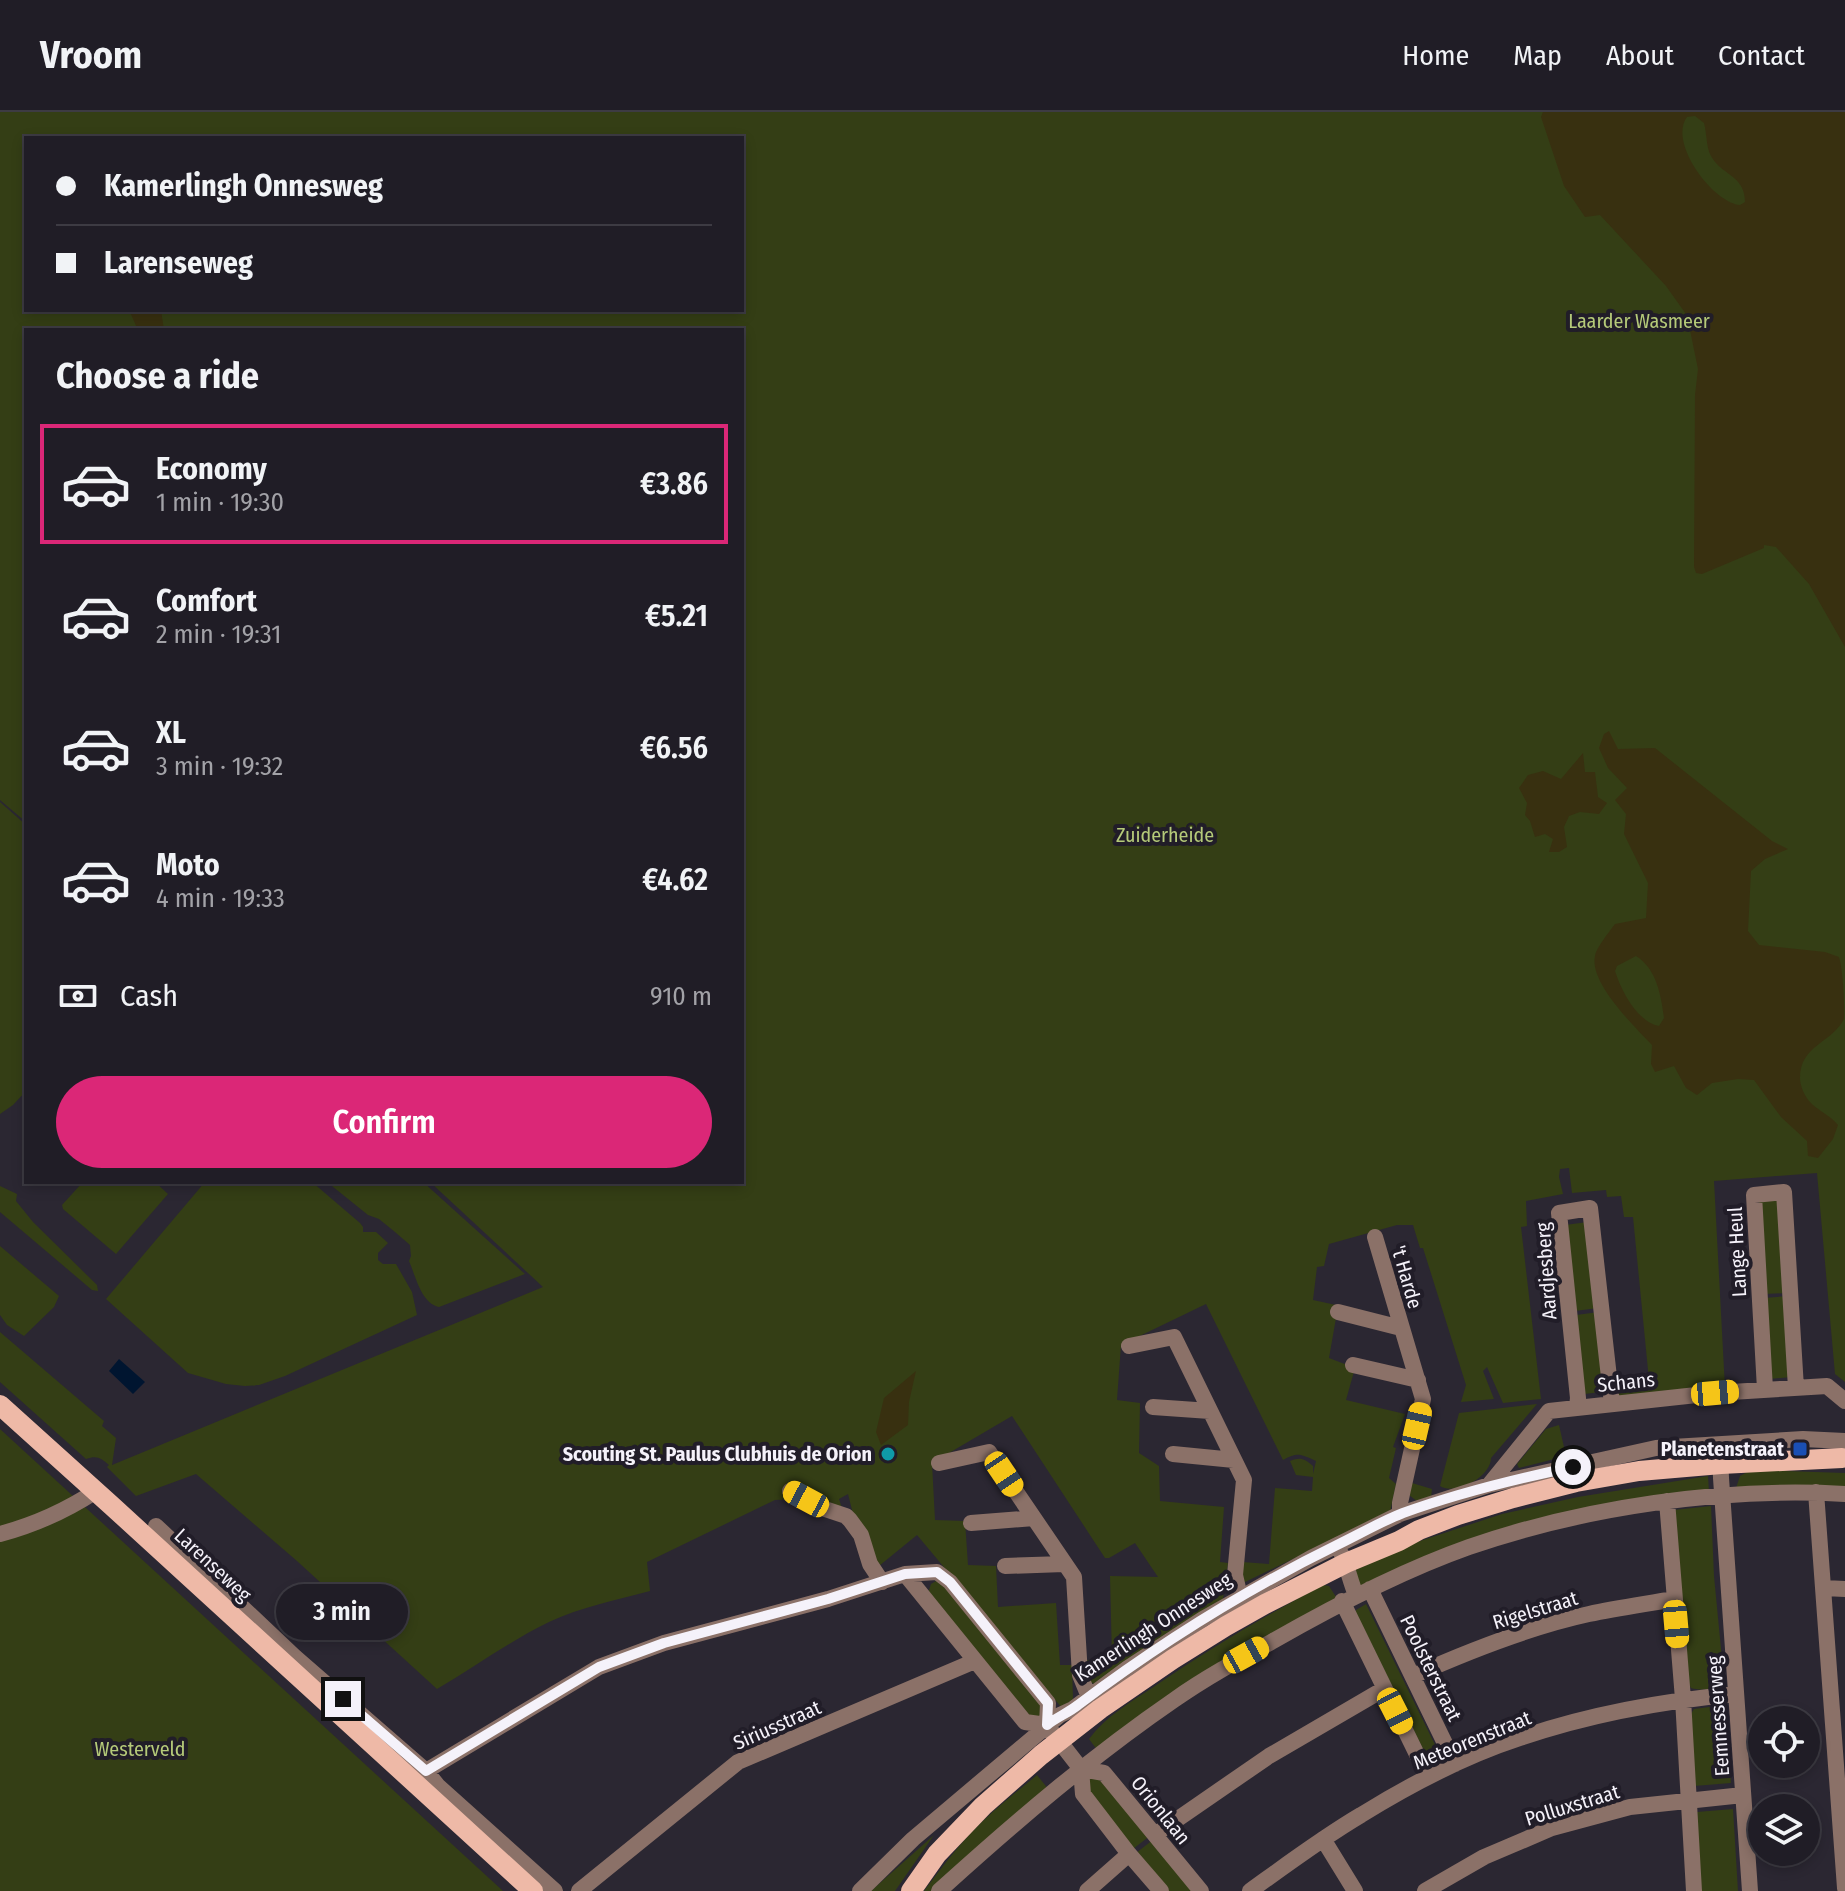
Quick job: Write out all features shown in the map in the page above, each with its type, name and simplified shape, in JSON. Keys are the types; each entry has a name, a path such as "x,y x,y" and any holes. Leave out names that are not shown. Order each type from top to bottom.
{"main road":[{"name":"Larenseweg","path":"0,1405 533,1891"},
{"name":"Kamerlingh Onnesweg","path":"911,1891 961,1827 1053,1733 1100,1709 1173,1659 1342,1554 1513,1498 1576,1482 1720,1454 1844,1452"}],"street":[{"name":"Lange Heul","path":"1765,1389 1754,1195 1784,1192 1796,1388"},
{"name":"Aardjesberg","path":"1577,1407 1559,1213 1590,1208 1612,1404"},
{"name":"'t Harde","path":"1375,1237 1423,1399 1400,1514"},
{"name":"'t Harde","path":"1338,1312 1401,1328"},
{"path":"1129,1346 1174,1337 1244,1480 1235,1575 1240,1597"},
{"path":"1353,1365 1418,1380"},
{"name":"Schans","path":"1489,1485 1549,1411 1765,1389 1827,1386 1845,1401"},
{"path":"1153,1407 1210,1411"},
{"path":"979,1437 1074,1577 1080,1675 1089,1697"},
{"name":"Kamerlingh Onnesweg","path":"860,1891 913,1839 1053,1733 1089,1697 1168,1641 1311,1558 1342,1554 1400,1514 1489,1485 1656,1448 1720,1454"},
{"path":"939,1463 989,1452"},
{"path":"1173,1454 1234,1460"},
{"name":"Eemnesserweg","path":"1720,1454 1750,1891"},
{"path":"0,1534 34,1523 96,1491"},
{"path":"790,1491 822,1508 846,1516 858,1529 870,1564 882,1582"},
{"path":"1816,1492 1824,1588 1838,1687 1845,1888"},
{"path":"939,1891 1081,1769 1175,1699 1246,1655 1356,1595 1469,1548 1559,1521 1667,1501 1816,1492 1845,1494"},
{"name":"Eemnesserweg","path":"1667,1501 1694,1891"},
{"path":"971,1523 1034,1518"},
{"name":"Larenseweg","path":"156,1526 295,1657 426,1771 438,1786 555,1891"},
{"path":"1342,1554 1384,1689 1428,1777"},
{"path":"1005,1566 1064,1564"},
{"name":"Orionlaan","path":"426,1771 599,1667 664,1643 828,1599 905,1574 937,1572 950,1582 1048,1703 1053,1733 1081,1769 1083,1794 1161,1891"},
{"name":"Orionlaan","path":"905,1574 1025,1722 1053,1733"},
{"path":"1824,1588 1845,1589"},
{"name":"Poolsterstraat","path":"1356,1595 1413,1676 1455,1764"},
{"name":"Rigelstraat","path":"1413,1676 1457,1656 1539,1628 1587,1615 1674,1599"},
{"name":"Siriusstraat","path":"579,1891 738,1762 975,1661"},
{"path":"1156,1834 1269,1756 1384,1689"},
{"name":"Meteorenstraat","path":"1250,1891 1360,1815 1428,1777 1519,1738 1603,1715 1683,1699 1736,1694"},
{"name":"Orionlaan","path":"1081,1769 1104,1773 1201,1891"},
{"name":"Polluxstraat","path":"1425,1891 1484,1857 1552,1828 1630,1807 1743,1795"},
{"path":"1323,1839 1355,1891"},
{"path":"1087,1891 1129,1854"}],"green space":[{"name":"Zuiderheide","path":"0,112 1845,112 1845,1382 1835,1374 1817,1173 1714,1181 1725,1388 1616,1399 1614,1387 1649,1380 1633,1217 1624,1217 1621,1196 1607,1197 1606,1190 1572,1193 1569,1168 1560,1169 1563,1194 1526,1201 1527,1226 1521,1227 1541,1399 1503,1403 1487,1367 1483,1371 1494,1399 1461,1402 1466,1385 1413,1225 1397,1225 1329,1244 1324,1266 1317,1267 1313,1300 1336,1305 1329,1358 1355,1368 1346,1400 1405,1414 1393,1447 1396,1448 1389,1478 1396,1484 1390,1512 1243,1583 1242,1562 1269,1564 1275,1488 1312,1491 1313,1477 1296,1475 1290,1461 1307,1461 1313,1466 1313,1474 1316,1461 1299,1455 1283,1460 1206,1304 1121,1345 1117,1400 1140,1403 1139,1453 1159,1466 1160,1501 1224,1507 1220,1562 1228,1563 1223,1599 1094,1684 1089,1681 1086,1660 1112,1659 1110,1576 1158,1577 1135,1543 1105,1558 1012,1416 932,1463 935,1520 965,1521 968,1565 996,1566 998,1607 1056,1603 1060,1665 1072,1665 1073,1699 1062,1708 917,1535 879,1566 853,1514 848,1494 839,1499 842,1508 797,1488 796,1499 775,1500 647,1562 650,1591 586,1608 549,1622 437,1689 196,1474 136,1496 107,1467 109,1465 96,1457 86,1459 0,1382 0,1332 104,1421 102,1426 116,1438 112,1465 543,1287 432,1184 744,1184 744,328 24,328 24,820 0,800"},
{"path":"0,802 24,823 24,1093 0,1114"},
{"path":"81,1184 157,1184 168,1194 116,1254 62,1205"},
{"path":"203,1184 314,1184 360,1223 363,1232 376,1232 388,1243 378,1253 378,1260 383,1264 396,1264 412,1292 417,1315 285,1376 259,1385 245,1386 188,1373 106,1299"},
{"path":"329,1184 425,1184 525,1274 439,1307 433,1305 423,1295 417,1282 409,1261 410,1245 379,1219 368,1215"},
{"path":"0,1186 17,1194 16,1201 33,1222 97,1285 98,1291 92,1290 0,1212"},
{"path":"1782,1200 1788,1293 1764,1294 1759,1201"},
{"path":"1588,1222 1598,1308 1575,1311 1565,1225"},
{"path":"0,1246 59,1296 54,1307 24,1336 7,1325 0,1315"},
{"path":"1788,1296 1792,1377 1769,1379 1764,1298"},
{"path":"1599,1312 1608,1391 1585,1394 1576,1315"},
{"path":"1537,1404 1491,1458 1479,1478 1454,1489 1440,1486 1459,1413"},
{"path":"1559,1425 1566,1456 1519,1468 1517,1464 1546,1429"},
{"name":"Westerveld","path":"0,1429 503,1891 0,1891"},
{"path":"1751,1470 1845,1473 1845,1490 1735,1491 1740,1476"},
{"path":"1708,1476 1709,1492 1619,1505 1360,1587 1353,1571 1417,1542 1502,1514 1578,1497"},
{"path":"1412,1483 1432,1489 1431,1497 1418,1502 1409,1495"},
{"path":"1711,1506 1724,1680 1714,1688 1700,1689 1691,1688 1688,1683 1674,1510"},
{"path":"942,1582 1045,1711 1035,1722 928,1593 931,1584"},
{"path":"1323,1585 1329,1586 1338,1600 1098,1751 1089,1739 1119,1710 1175,1672"},
{"path":"1366,1604 1439,1753 1428,1759 1356,1613"},
{"path":"1717,1706 1725,1711 1731,1783 1694,1786 1691,1714 1694,1709"},
{"path":"1037,1775 1049,1790 934,1891 924,1891 971,1833"},
{"path":"1095,1775 1151,1835 1133,1849 1086,1792 1090,1776"},
{"path":"1733,1809 1738,1891 1699,1891 1697,1812"},
{"path":"934,1835 895,1891 871,1891"},
{"path":"1154,1839 1196,1891 1167,1891 1136,1853"}],"sand":[{"path":"1543,112 1845,112 1845,647 1809,584 1776,547 1764,545 1764,548 1702,574 1696,573 1695,395 1698,369 1691,321 1666,286 1600,215 1585,217 1564,186 1541,117","holes":["1695,116 1704,123 1711,156 1741,186 1745,202 1740,205 1717,194 1688,155 1683,141 1687,117"]},
{"path":"130,312 161,312 164,328 137,328"},
{"path":"1609,731 1618,749 1655,748 1772,841 1788,849 1765,859 1751,871 1748,931 1759,945 1825,952 1839,957 1844,1019 1832,1034 1811,1051 1801,1067 1800,1078 1809,1101 1838,1125 1833,1139 1818,1158 1808,1156 1807,1141 1781,1117 1754,1080 1712,1083 1697,1095 1686,1088 1674,1066 1655,1072 1651,1064 1652,1045 1615,1004 1599,979 1595,967 1598,949 1615,924 1646,918 1648,883 1624,834 1626,814 1615,800 1627,788 1608,768 1599,748 1604,734","holes":["1636,956 1643,961 1659,992 1664,1018 1659,1026 1637,1012 1615,971 1617,966"]},
{"path":"1583,753 1585,772 1595,772 1598,797 1607,803 1599,814 1580,812 1569,816 1564,827 1567,847 1559,852 1549,852 1553,839 1545,834 1535,837 1525,815 1527,803 1519,788 1528,775 1543,771 1561,779"},
{"path":"916,1371 908,1425 881,1445 876,1432 884,1398"}],"water":[{"path":"119,1359 145,1382 133,1394 109,1371"}],"place":[{"name":"Planetenstraat","path":"1800,1449"},
{"name":"Scouting St. Paulus Clubhuis de Orion","path":"888,1454"}],"route":[{"path":"343,1699 426,1771 599,1667 664,1643 864,1589 905,1574 937,1572 950,1582 1048,1703 1047,1725 1203,1619 1311,1558 1400,1514 1489,1485 1573,1467"}],"park label":[{"name":"Laarder Wasmeer","path":"1639,321"}]}
